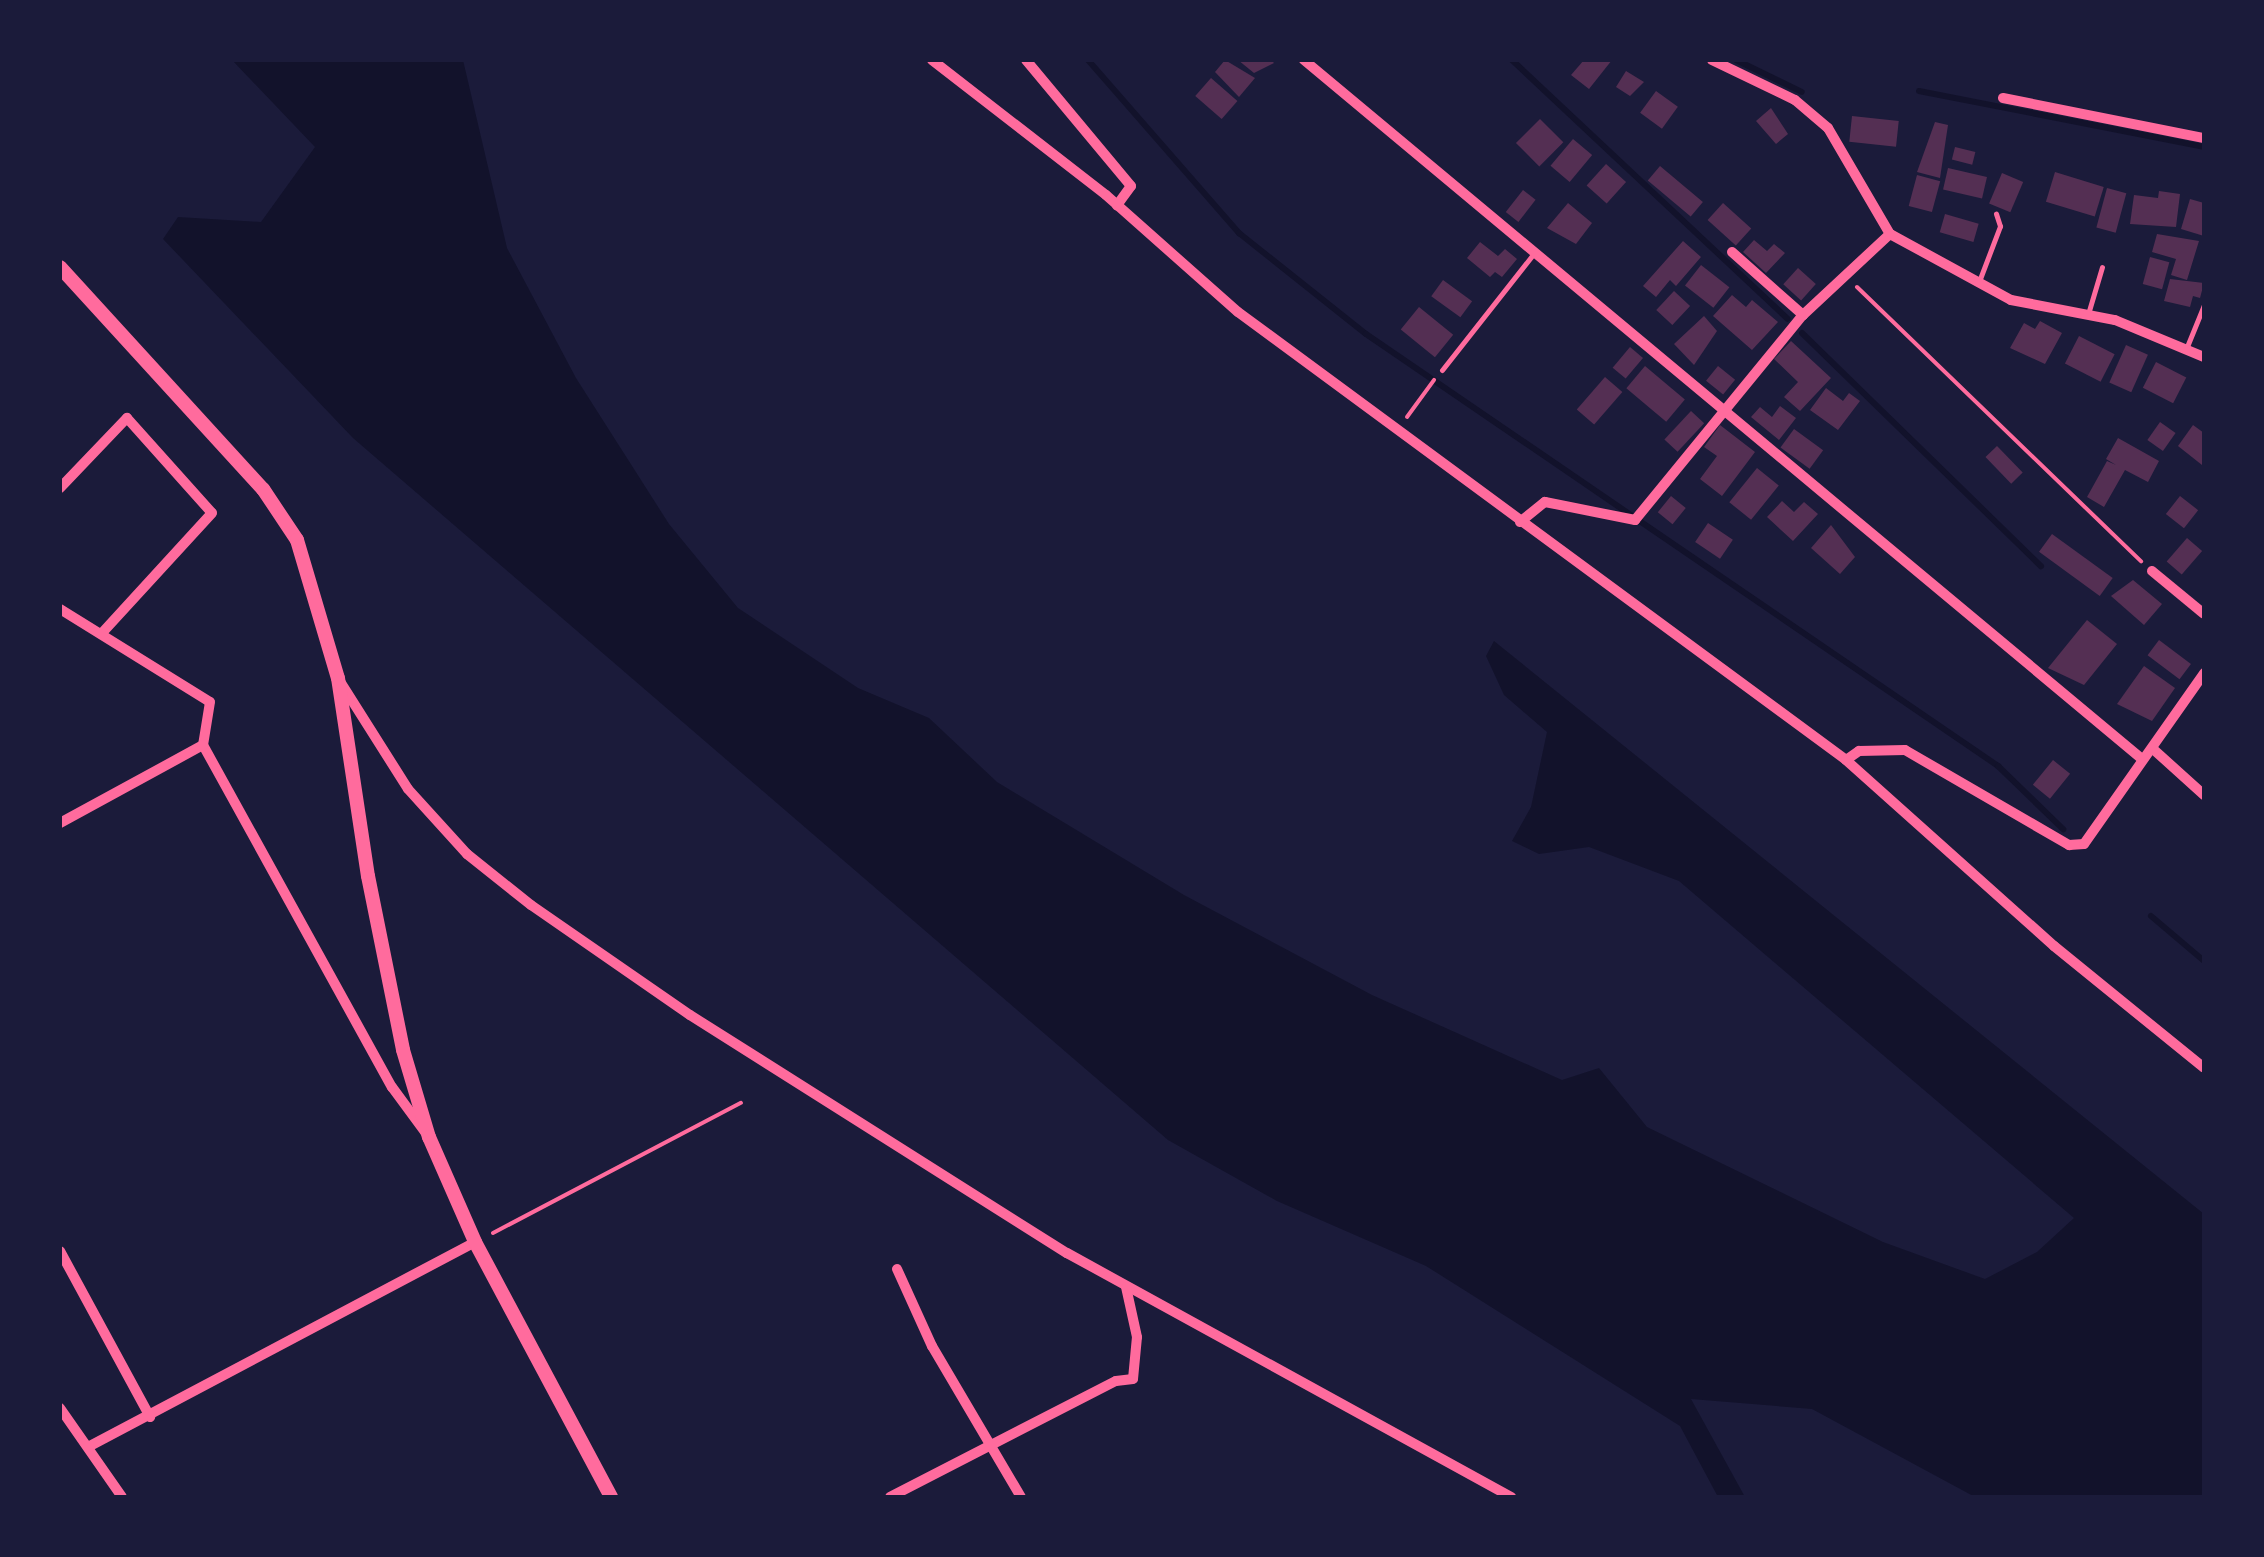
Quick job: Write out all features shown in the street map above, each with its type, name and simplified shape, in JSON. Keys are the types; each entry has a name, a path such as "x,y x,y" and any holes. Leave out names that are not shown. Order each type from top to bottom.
{"main road":[{"path":"60,267 263,489 297,540 338,678 368,876 403,1050 429,1136 474,1242 611,1497"}],"street":[{"path":"932,60 1116,205 1238,312 1846,760 2054,946 2204,1068"},
{"path":"1026,60 1131,186 1116,205"},
{"path":"1304,60 2142,758"},
{"path":"1712,60 1796,100 1828,128 1890,234 1977,287 2088,314 2204,357"},
{"path":"2003,98 2204,138"},
{"path":"1520,522 1545,502 1635,520 1803,315 1890,234"},
{"path":"1732,252 1803,315"},
{"path":"60,488 127,418 212,513 100,634"},
{"path":"2152,571 2204,614"},
{"path":"60,609 210,702 202,745 392,1087 429,1136"},
{"path":"1846,760 1858,751 1905,750 2069,846 2084,844 2108,816 2142,758 2153,750 2204,673"},
{"path":"338,678 408,788 467,854 530,905 690,1016 1126,1287 1511,1497"},
{"path":"60,824 202,745"},
{"path":"2153,750 2204,795"},
{"path":"88,1446 150,1417 474,1242"},
{"path":"60,1251 150,1417"},
{"path":"896,1269 1022,1497"},
{"path":"890,1497 1116,1381 1133,1379 1137,1338 1126,1287"},
{"path":"60,1408 122,1497"}],"lane":[{"path":"1977,287 2000,226 1996,214"},
{"path":"1442,370 1534,253"},
{"path":"2088,314 2102,267"},
{"path":"2186,349 2204,305"}],"path":[{"path":"1846,276 2152,571"},
{"path":"1398,429 1428,390"},
{"path":"474,1242 741,1104"}],"shaded area":[{"path":"232,60 463,60 507,248 576,378 669,524 738,608 858,688 929,718 997,782 1184,895 1372,995 1562,1080 1599,1068 1647,1127 1883,1242 1985,1279 2037,1252 2074,1218 1679,881 1589,847 1539,854 1512,841 1531,807 1547,732 1504,695 1486,656 1494,641 2204,1214 2204,1497 1975,1497 1812,1409 1691,1399 1745,1497 1718,1497 1680,1426 1426,1266 1277,1201 1168,1140 353,438 163,239 178,217 261,222 315,147"}],"building":[{"path":"1225,60 1255,78 1239,97 1215,72"},
{"path":"1238,60 1271,60 1274,63 1254,73"},
{"path":"1584,60 1612,60 1589,89 1571,75"},
{"path":"1626,71 1644,82 1630,96 1616,87"},
{"path":"1211,78 1237,101 1222,119 1195,96"},
{"path":"1656,91 1678,107 1662,129 1640,113"},
{"path":"1771,108 1788,134 1776,144 1756,121"},
{"path":"1852,116 1899,121 1896,147 1849,142"},
{"path":"1540,119 1563,142 1539,166 1516,143"},
{"path":"1935,122 1948,125 1940,178 1917,172"},
{"path":"1573,139 1592,155 1570,182 1551,166"},
{"path":"1955,147 1975,152 1972,165 1952,160"},
{"path":"1606,164 1626,182 1607,204 1587,186"},
{"path":"1660,166 1703,202 1691,217 1648,181"},
{"path":"1948,168 1987,177 1982,198 1943,189"},
{"path":"2055,172 2104,187 2095,217 2046,202"},
{"path":"2002,173 2023,182 2010,212 1989,203"},
{"path":"1917,175 1940,181 1932,212 1909,206"},
{"path":"2107,188 2126,193 2116,233 2096,228"},
{"path":"1523,190 1536,200 1518,222 1506,212"},
{"path":"2159,191 2180,194 2176,227 2130,224 2134,195 2158,198"},
{"path":"2190,199 2204,203 2204,236 2181,229"},
{"path":"1568,203 1592,223 1576,244 1547,228"},
{"path":"1723,203 1751,228 1736,246 1708,220"},
{"path":"1945,214 1979,224 1973,242 1940,232"},
{"path":"2157,234 2199,241 2187,280 2171,275 2176,259 2152,252"},
{"path":"1754,240 1767,251 1774,244 1785,253 1766,273 1743,252"},
{"path":"1683,241 1701,257 1676,286 1670,280 1656,297 1643,286"},
{"path":"1480,242 1498,256 1505,249 1517,259 1502,277 1495,272 1490,277 1467,258"},
{"path":"2150,257 2169,262 2162,289 2143,284"},
{"path":"1701,265 1729,287 1713,308 1685,285"},
{"path":"1798,268 1816,284 1801,300 1783,284"},
{"path":"2170,279 2204,283 2200,298 2193,296 2190,307 2164,301"},
{"path":"1443,280 1472,301 1460,317 1431,296"},
{"path":"1674,291 1690,306 1672,325 1656,310"},
{"path":"1732,295 1746,307 1752,300 1778,322 1752,350 1713,316"},
{"path":"1419,307 1453,335 1435,357 1401,330"},
{"path":"1704,316 1717,331 1694,365 1674,344"},
{"path":"2040,321 2062,333 2045,364 2010,348 2024,323 2035,329"},
{"path":"2079,336 2115,354 2101,382 2065,364"},
{"path":"1791,341 1831,378 1800,411 1784,397 1798,382 1774,359"},
{"path":"2126,345 2148,355 2131,392 2109,382"},
{"path":"1630,347 1643,358 1626,379 1613,368"},
{"path":"2156,362 2186,377 2173,403 2143,388"},
{"path":"1645,366 1685,399 1666,422 1626,388"},
{"path":"1718,366 1735,380 1723,395 1706,381"},
{"path":"1605,377 1622,392 1594,425 1577,409"},
{"path":"1826,388 1843,401 1849,393 1860,401 1838,430 1810,410"},
{"path":"1780,406 1796,418 1779,440 1751,417 1760,407 1772,417"},
{"path":"1691,411 1704,423 1678,452 1664,440"},
{"path":"2160,422 2176,433 2163,451 2147,440"},
{"path":"1720,425 1755,452 1722,496 1700,479 1717,456 1704,447"},
{"path":"2193,425 2204,433 2202,465 2178,446"},
{"path":"1794,429 1823,450 1810,469 1780,448"},
{"path":"2118,438 2159,461 2148,482 2125,470 2104,507 2087,497 2107,461 2116,465 2106,459"},
{"path":"1997,446 2023,473 2011,484 1985,457"},
{"path":"1757,468 1779,486 1751,520 1729,502"},
{"path":"1671,496 1686,508 1673,524 1658,512"},
{"path":"2180,496 2198,510 2184,528 2166,514"},
{"path":"1782,501 1794,512 1804,502 1818,514 1793,541 1767,517"},
{"path":"1708,523 1733,540 1720,559 1695,542"},
{"path":"1831,525 1855,557 1840,574 1811,548"},
{"path":"2052,534 2113,578 2100,596 2039,552"},
{"path":"2187,538 2202,551 2182,575 2167,561"},
{"path":"2133,580 2162,604 2144,625 2111,596"},
{"path":"2087,620 2117,644 2084,685 2048,668"},
{"path":"2159,640 2191,664 2180,679 2148,655"},
{"path":"2144,666 2175,688 2152,721 2117,704"},
{"path":"2053,760 2070,774 2050,799 2033,785"}],"waterway":[{"path":"1088,60 1239,233 1366,334 1998,766 2063,829"},
{"path":"1512,60 1788,319"},
{"path":"1736,60 1802,92"},
{"path":"1919,91 2204,147"},
{"path":"1802,333 2041,566"},
{"path":"2151,916 2204,961"}]}
